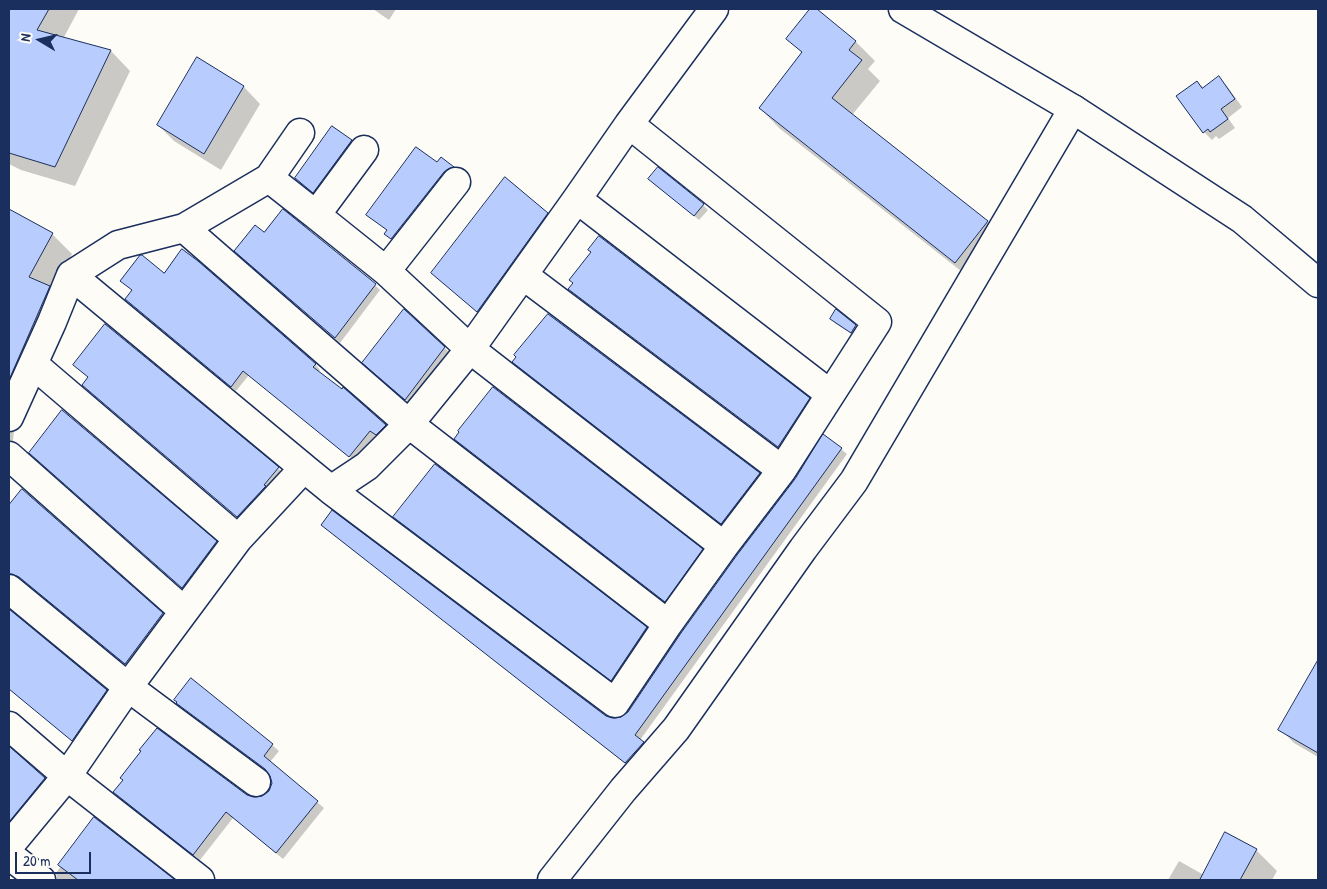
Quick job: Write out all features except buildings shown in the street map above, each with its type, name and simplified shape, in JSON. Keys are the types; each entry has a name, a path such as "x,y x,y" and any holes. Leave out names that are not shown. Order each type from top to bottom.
{"street":[{"path":"330,490 367,466 409,424 470,349 629,124 714,9"},
{"path":"903,9 1072,109 1242,219 1318,282"},
{"path":"552,880 623,790 676,729 803,549 854,481 1072,109"},
{"path":"71,275 330,490 615,703 668,624 782,470 877,322 629,124"},
{"path":"9,417 71,275 118,245 184,228 269,178 300,133"},
{"path":"316,215 364,150"},
{"path":"269,178 386,271 470,349 724,546"},
{"path":"386,271 456,182"},
{"path":"577,199 830,394"},
{"path":"184,228 409,424 668,624"},
{"path":"523,274 782,470"},
{"path":"33,364 238,539"},
{"path":"9,456 184,611"},
{"path":"9,846 68,776 128,687 238,539 304,468"},
{"path":"9,590 128,687 256,782"},
{"path":"9,726 68,776 200,880"},
{"path":"9,855 41,880"}]}
